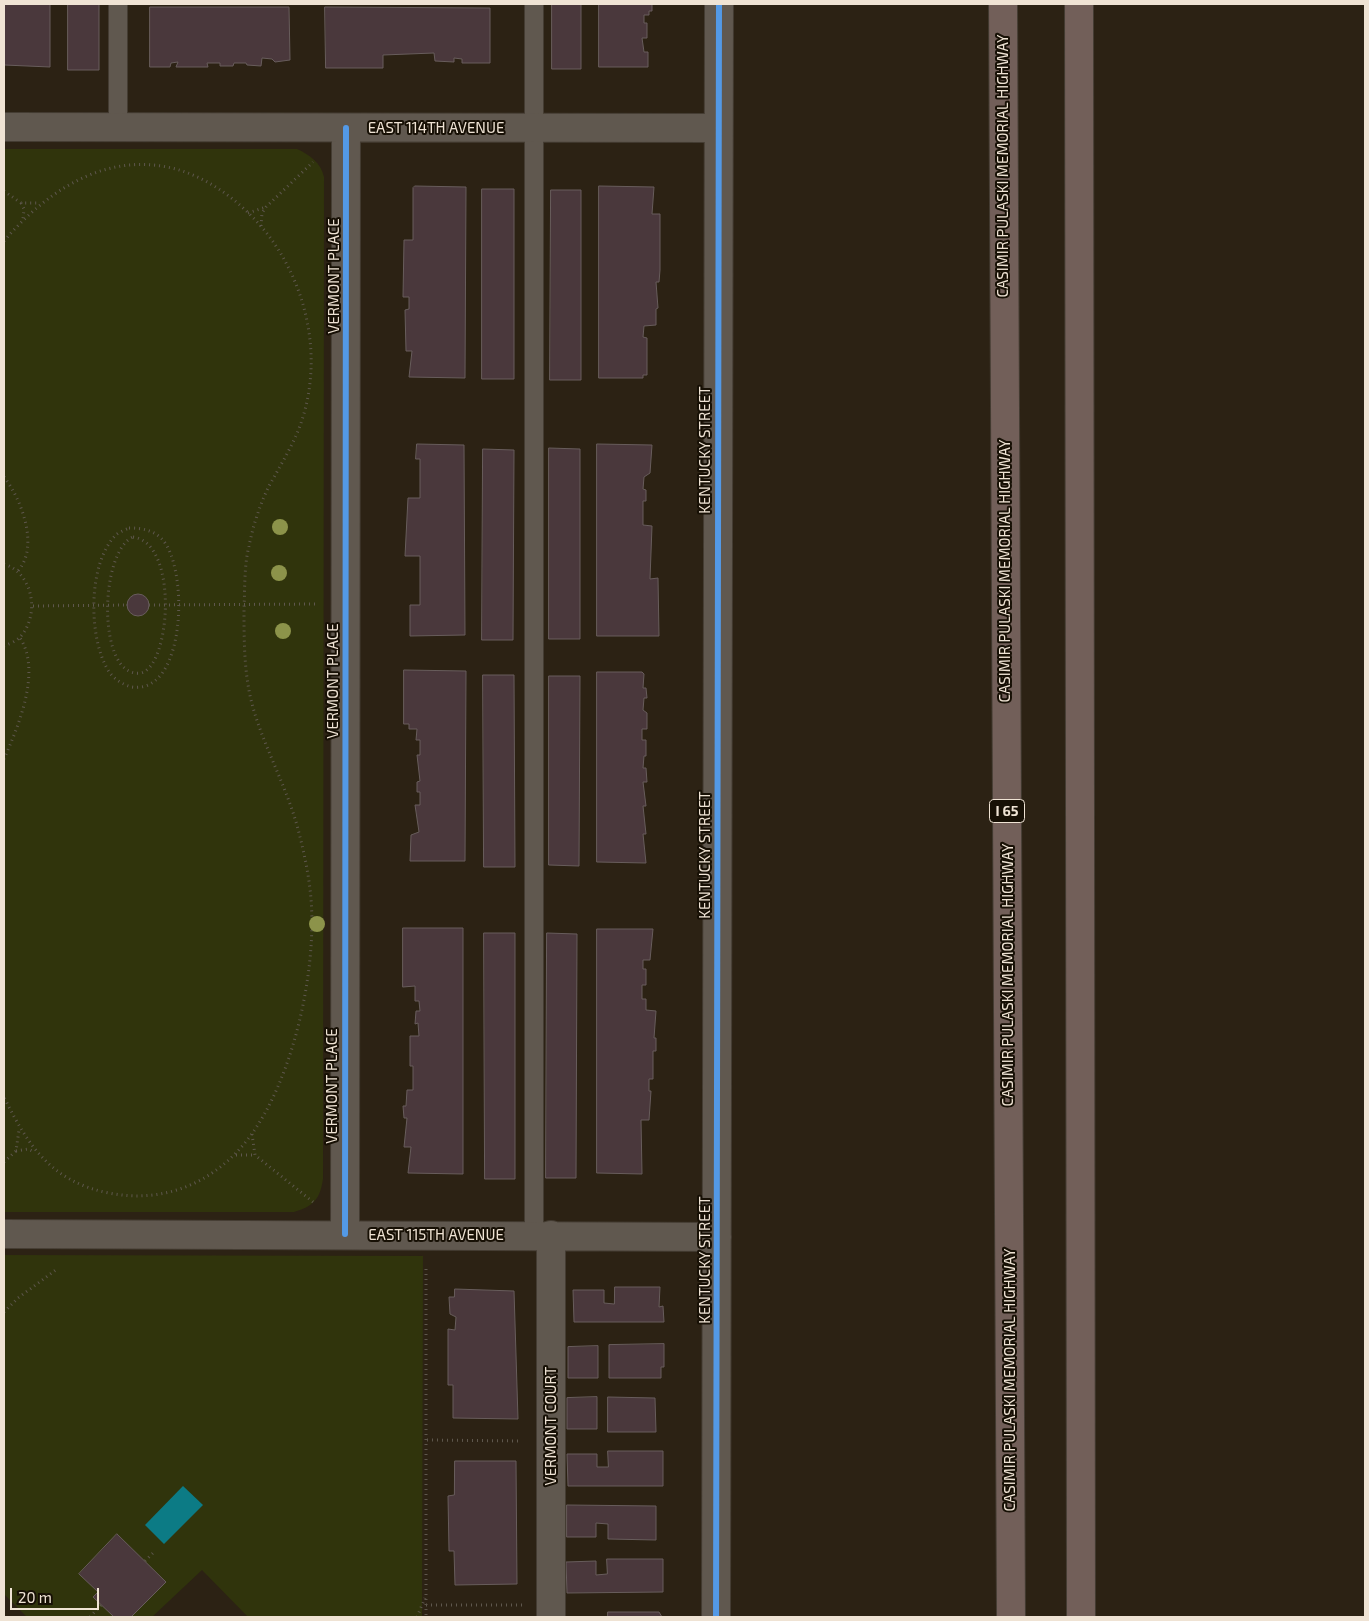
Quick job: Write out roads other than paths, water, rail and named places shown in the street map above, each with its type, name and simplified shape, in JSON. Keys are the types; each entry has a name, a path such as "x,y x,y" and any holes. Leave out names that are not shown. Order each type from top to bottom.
{"highway":[{"name":"CASIMIR PULASKI MEMORIAL HIGHWAY","path":"1003,4 1012,1617"},
{"path":"1079,4 1081,1617"}],"street":[{"name":"KENTUCKY STREET","path":"716,1617 719,4"},
{"name":"EAST 114TH AVENUE","path":"4,127 718,128"},
{"name":"VERMONT PLACE","path":"345,1234 346,128"},
{"name":"EAST 115TH AVENUE","path":"4,1234 718,1237"},
{"name":"VERMONT COURT","path":"543,1235 550,1441 550,1611"}],"lane":[{"path":"118,4 118,127"},
{"path":"534,4 543,1235"}],"water":[{"path":"183,1486 203,1505 164,1544 145,1525"}]}
